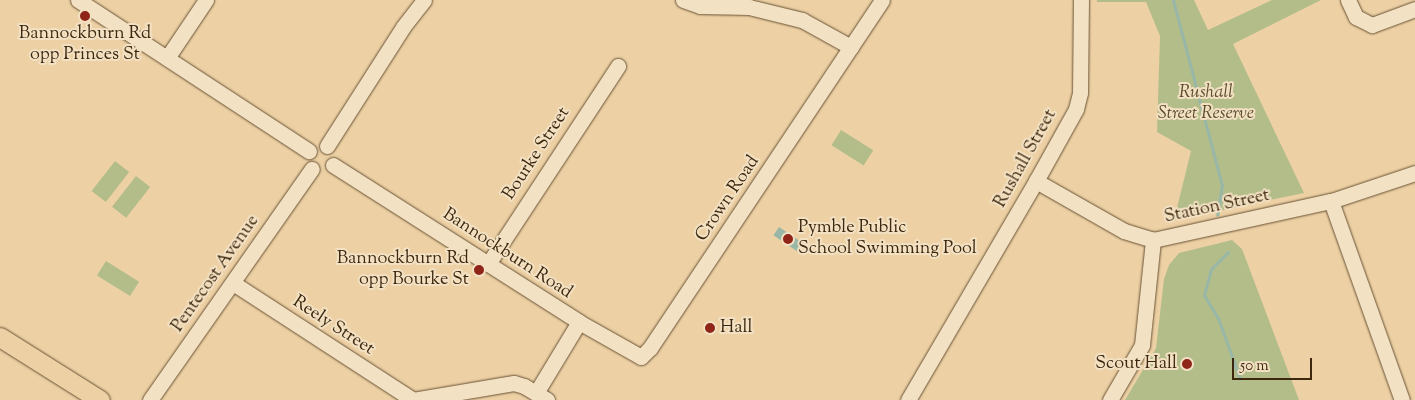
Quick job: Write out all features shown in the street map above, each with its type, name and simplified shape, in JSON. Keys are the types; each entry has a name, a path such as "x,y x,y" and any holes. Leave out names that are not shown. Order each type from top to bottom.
{"main road":[{"path":"0,337 100,400"}],"street":[{"path":"168,58 206,0"},
{"path":"327,146 403,27 424,0"},
{"path":"683,0 700,6 750,4 802,20 852,47"},
{"name":"Crown Road","path":"579,322 641,357 650,348 882,0"},
{"name":"Rushall Street","path":"908,400 1069,124 1080,94 1081,0"},
{"path":"1348,0 1356,17 1372,24 1415,9"},
{"path":"86,2 309,151"},
{"name":"Bourke Street","path":"488,264 618,66"},
{"path":"317,145 327,146 333,153 332,165 325,171 312,169 307,161 309,151 317,145"},
{"name":"Bannockburn Road","path":"332,165 579,322 541,396"},
{"name":"Pentecost Avenue","path":"150,400 312,169"},
{"name":"Station Street","path":"1036,181 1124,231 1153,240 1331,201 1415,173"},
{"path":"1331,201 1402,400"},
{"path":"1110,400 1142,346 1153,240"},
{"name":"Reely Street","path":"232,283 413,400 514,383 541,396"}],"green space":[{"name":"Rushall Street Reserve","path":"1097,0 1194,0 1208,30 1272,0 1321,0 1233,44 1304,193 1174,220 1191,151 1157,132 1160,36 1146,2 1097,2"},
{"path":"841,130 873,150 864,165 831,145"},
{"path":"115,161 129,172 106,202 92,191"},
{"path":"136,176 150,187 126,218 112,207"},
{"path":"1232,240 1242,249 1299,400 1125,400 1156,348 1164,279 1169,265 1179,253"},
{"path":"106,261 139,282 130,296 97,275"}],"shaded area":[{"name":"Pymble Public School Swimming Pool","path":"779,227 803,243 797,252 773,235"}],"waterway":[{"path":"1173,0 1222,185 1217,215"},
{"path":"1228,252 1211,269 1204,295 1218,318 1240,379"}],"place":[{"name":"Bannockburn Rd opp Princes St","path":"85,16"},
{"name":"Pymble Public School Swimming Pool","path":"788,239"},
{"name":"Bannockburn Rd opp Bourke St","path":"479,270"},
{"name":"Hall","path":"710,328"},
{"name":"Scout Hall","path":"1187,364"}]}
